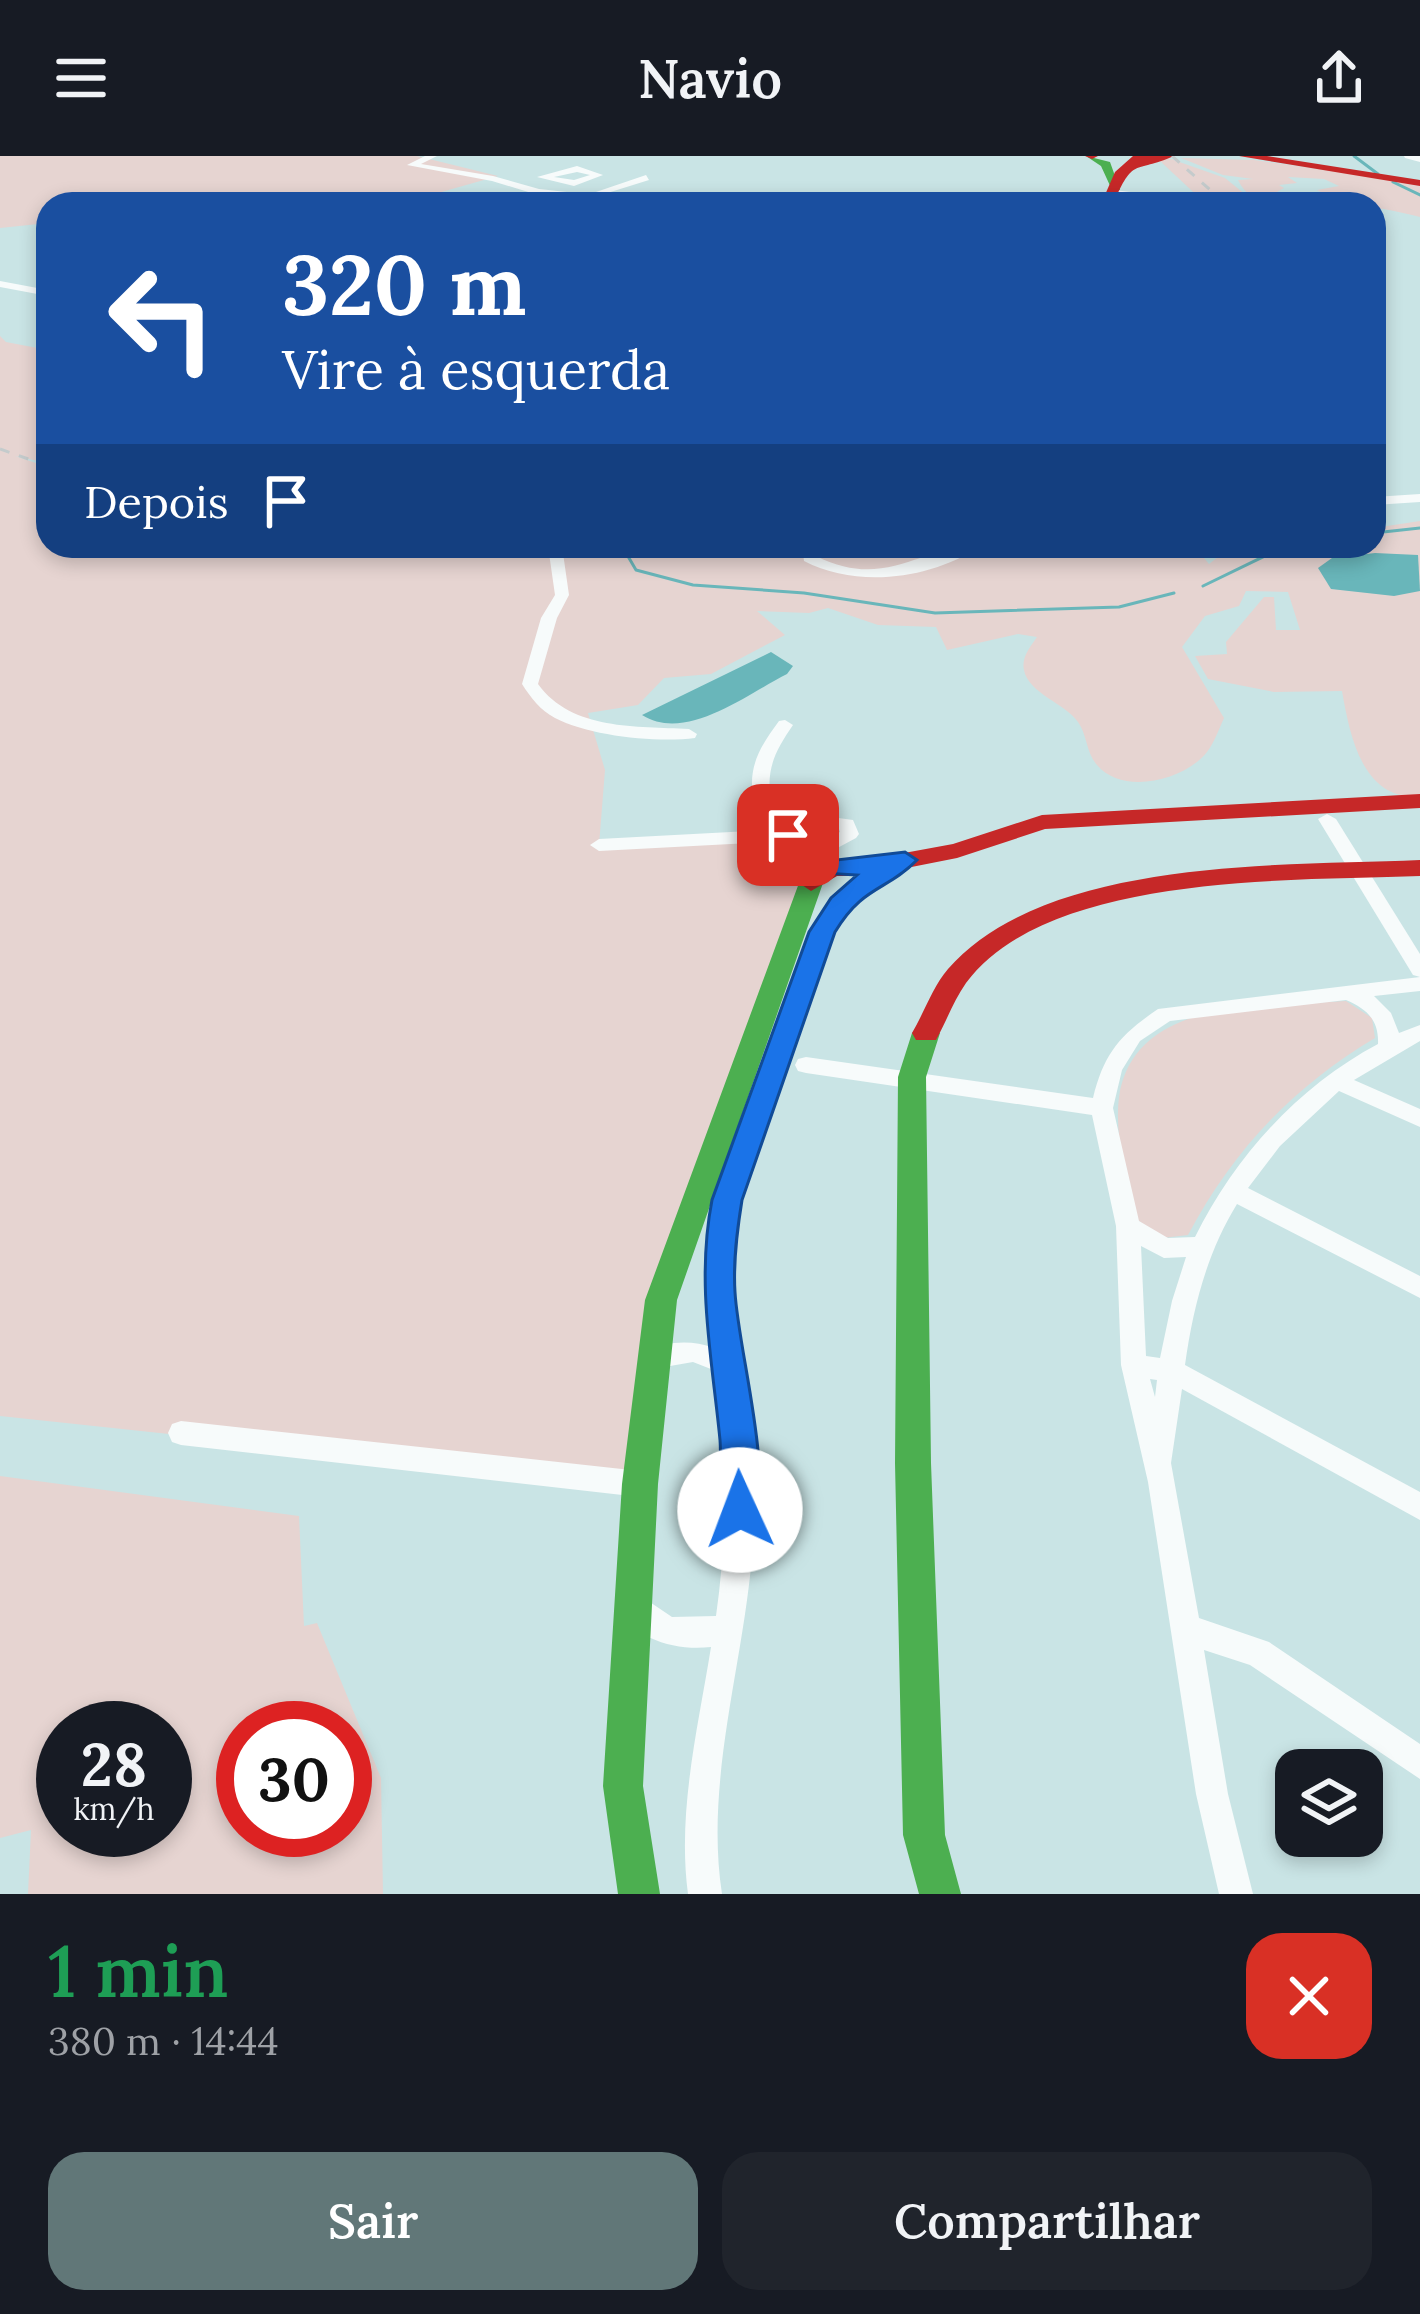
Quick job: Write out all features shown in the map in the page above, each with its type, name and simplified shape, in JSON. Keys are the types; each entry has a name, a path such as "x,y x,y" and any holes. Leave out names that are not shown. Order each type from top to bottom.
{"main road":[{"path":"1219,156 1275,158"},
{"path":"1244,156 1420,172"},
{"path":"1316,156 1420,172"},
{"path":"1343,156 1420,172"},
{"path":"639,1894 623,1786 640,1484 661,1300 808,885 825,859 866,868 957,851 1042,822 1420,801"},
{"path":"940,1894 924,1835 912,1416 912,1077 937,999 977,951 1033,916 1102,895 1175,883 1420,868"}],"street":[{"path":"433,156 411,165 541,192"},
{"path":"1408,156 1420,172"},
{"path":"512,186 541,178 577,169 598,175 574,183 541,178"},
{"path":"1123,169 1153,192"},
{"path":"1123,169 1153,192"},
{"path":"609,192 646,178"},
{"path":"0,284 36,291"},
{"path":"1386,500 1420,498"},
{"path":"557,558 562,595 549,618 530,684 539,703 561,716 608,727 689,734"},
{"path":"809,558 826,569 869,574 916,568 942,558"},
{"path":"599,845 788,835 825,859 850,834 847,824 797,818 762,795 758,778 767,749 784,725"},
{"path":"1327,819 1420,970"},
{"path":"705,1894 701,1817 730,1629 740,1510 719,1294 719,1243 727,1200 822,932 839,904 862,883 905,860"},
{"path":"1236,1894 1212,1794 1158,1468 1134,1365 1128,1226 1102,1108 1111,1069 1133,1036 1165,1014 1420,984"},
{"path":"1346,992 1382,1014 1390,1029 1389,1046"},
{"path":"1158,1468 1184,1301 1204,1246 1235,1192 1286,1120 1335,1080 1420,1032"},
{"path":"806,1065 1102,1108"},
{"path":"1335,1080 1420,1119"},
{"path":"1235,1192 1420,1288"},
{"path":"1128,1226 1164,1248 1204,1246"},
{"path":"653,1358 693,1352 728,1364"},
{"path":"1134,1365 1174,1372 1420,1507"},
{"path":"181,1433 640,1484"},
{"path":"632,1604 660,1630 676,1636 730,1629"},
{"path":"1186,1629 1258,1653 1420,1763"}],"shaded area":[{"path":"0,156 417,156 498,176 441,192 36,192 36,224 0,228"},
{"path":"1168,158 1225,178 1242,192 1193,192 1159,160"},
{"path":"1181,158 1254,160 1420,183 1420,217 1386,210 1386,192 1322,192 1317,190 1339,186 1324,179 1288,177 1297,183 1279,185 1284,188 1277,192 1246,192 1238,180 1253,179 1223,175"},
{"path":"0,336 6,342 36,348 36,460 15,456 36,463 36,558 1204,558 1209,564 1217,558 1386,558 1386,526 1420,521 1420,797 1400,795 1372,777 1355,745 1342,691 1274,692 1208,679 1195,656 1227,654 1226,642 1264,597 1274,597 1276,630 1300,630 1288,592 1246,591 1239,606 1205,616 1182,647 1224,718 1210,748 1197,762 1153,781 1122,780 1097,765 1078,722 1027,678 1024,661 1037,637 1018,634 947,650 936,627 878,625 828,608 809,613 757,611 785,635 711,674 664,678 638,705 588,713 605,770 599,845 788,835 809,859 809,885 661,1300 640,1484 0,1416"},
{"path":"1346,1001 1372,1018 1375,1038 1318,1078 1268,1123 1225,1175 1188,1235 1163,1238 1133,1217 1120,1142 1119,1097 1130,1064 1150,1040 1178,1023 1210,1013"},
{"path":"0,1476 299,1516 304,1626 317,1623 349,1701 216,1701 216,1857 372,1857 372,1756 381,1778 383,1894 28,1894 31,1830 0,1838"}],"water":[{"path":"1418,555 1420,591 1394,596 1331,589 1318,568 1332,558"},
{"path":"771,652 793,666 735,703 678,723 642,715"}],"waterway":[{"path":"1354,156 1378,174"},
{"path":"1393,182 1420,195"},
{"path":"1386,532 1420,528"},
{"path":"629,558 636,570 693,585 804,593 935,613 1119,607 1174,593"},
{"path":"1203,586 1261,558"}],"railway":[{"path":"1172,156 1212,192"},
{"path":"0,449 36,462"}],"traffic: fast":[{"path":"1092,156 1106,164 1116,188"},
{"path":"639,1894 623,1786 640,1484 661,1300 811,883"},
{"path":"926,1033 912,1077 913,1463 924,1835 940,1894"}],"traffic: jam":[{"path":"1112,192 1121,172 1140,156"},
{"path":"1138,162 1168,156"},
{"path":"1245,156 1420,183"},
{"path":"811,883 831,868 866,868 957,851 1042,822 1420,801"},
{"path":"926,1033 957,976 1006,934 1067,906 1138,888 1213,878 1420,868"}],"route":[{"path":"740,1510 738,1444 719,1294 719,1243 727,1200 822,932 839,904 862,883 905,860 866,868 831,868 806,841 788,835"}]}
